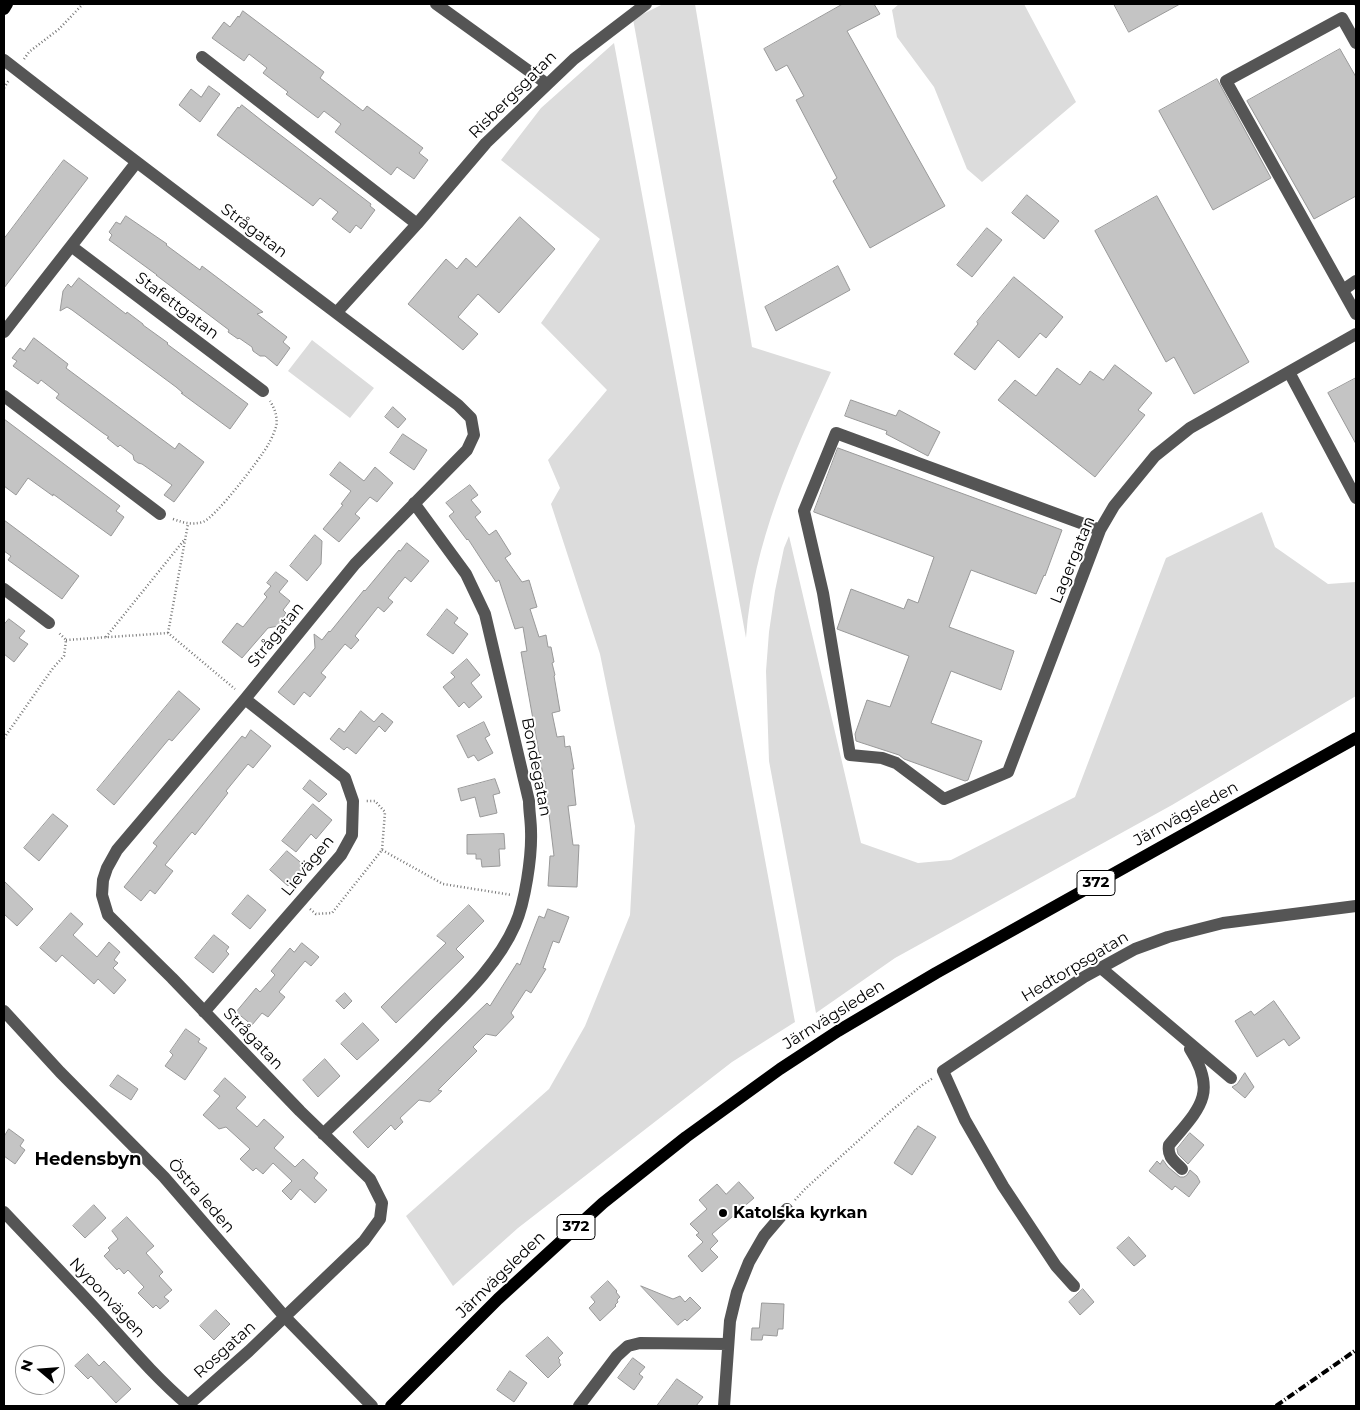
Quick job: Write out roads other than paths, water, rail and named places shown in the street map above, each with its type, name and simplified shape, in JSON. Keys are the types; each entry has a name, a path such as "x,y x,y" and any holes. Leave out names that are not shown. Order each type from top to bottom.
{"main road":[{"path":"4,9 7,4"},
{"name":"Järnvägsleden","path":"391,1406 498,1299 603,1203 686,1137 780,1069 838,1031 936,973 1356,738"}],"street":[{"path":"436,4 452,10 547,84"},
{"name":"Risbergsgatan","path":"337,312 417,224 486,143 574,59 646,4"},
{"path":"1356,43 1342,18 1226,81 1356,314"},
{"path":"202,56 417,224"},
{"name":"Strågatan","path":"4,60 136,163 337,312 458,405 471,418 474,435 467,450 355,564 245,699 117,850 103,880 102,895 108,915 323,1134 370,1179 382,1202 380,1219 364,1241 285,1317"},
{"path":"4,332 136,163"},
{"name":"Stafettgatan","path":"71,246 263,391"},
{"path":"1343,290 1356,281"},
{"name":"Lagergatan","path":"1100,530 836,433 804,511 823,593 850,755 882,758 896,763 944,798 1008,772 1100,530 1114,506 1155,456 1190,428 1356,334"},
{"path":"1290,372 1356,498"},
{"path":"4,396 160,514"},
{"name":"Bondegatan","path":"323,1134 419,1042 486,971 516,924 529,864 531,832 528,801 485,614 466,574 414,503"},
{"path":"4,589 49,623"},
{"name":"Lievägen","path":"204,1012 341,855 352,835 353,801 345,778 245,699"},
{"name":"Hedtorpsgatan","path":"1074,1286 1056,1266 1003,1186 965,1120 943,1071 1045,1003 1135,949 1168,937 1223,923 1356,906"},
{"path":"1101,968 1231,1078"},
{"name":"Östra leden","path":"4,1011 60,1072 164,1177 285,1317 372,1406"},
{"path":"1182,1169 1170,1158 1169,1145 1192,1117 1204,1093 1204,1078 1200,1063 1184,1038"},
{"path":"724,1406 727,1385 730,1321 737,1292 746,1269 764,1236 787,1209"},
{"name":"Nyponvägen","path":"4,1212 188,1406"},
{"name":"Rosgatan","path":"188,1406 285,1317"},
{"path":"579,1406 617,1356 628,1346 640,1343 728,1344"}],"railway":[{"path":"1276,1406 1356,1350"}],"place":[{"name":"Katolska kyrkan","path":"723,1213"}],"district":[{"name":"Hedensbyn","path":"88,1160"}]}
